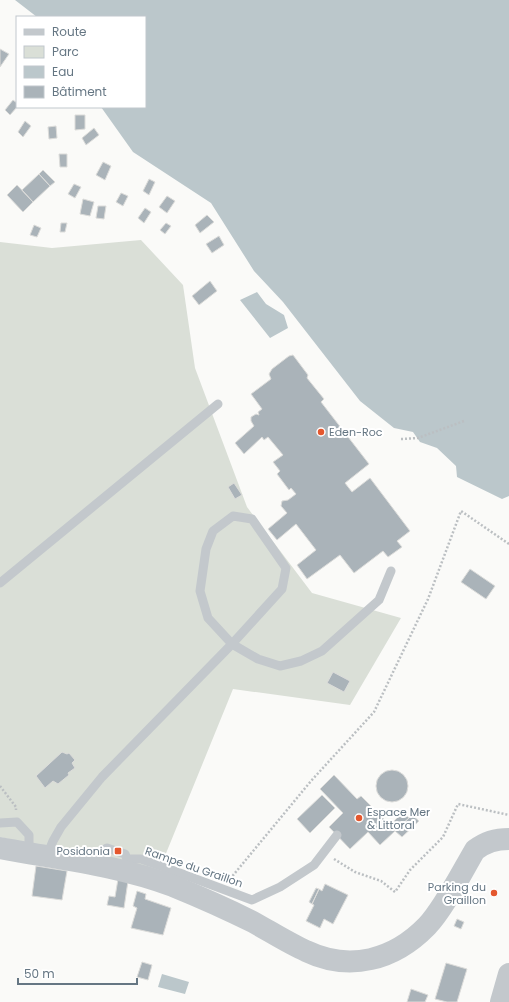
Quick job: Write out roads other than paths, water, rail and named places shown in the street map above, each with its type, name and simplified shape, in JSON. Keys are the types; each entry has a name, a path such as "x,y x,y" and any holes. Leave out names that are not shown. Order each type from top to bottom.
{"street":[{"path":"0,848 93,864 125,864 237,914 307,952 332,960 356,962 383,956 408,944 428,925 475,850 485,842 498,839 509,839"},
{"path":"500,1002 509,974"}],"lane":[{"path":"0,583 218,404"},
{"path":"0,823 17,822 28,835 38,855 53,841 61,827 102,777 232,644 282,589 286,568 252,519 233,516 213,531 206,550 200,591 208,618 232,644 258,659 280,666 301,661 322,651 379,600 391,571"},
{"name":"Rampe du Graillon","path":"125,864 148,861 252,900 280,887 314,865 337,835"}],"water":[{"path":"15,0 509,0 509,496 502,499 457,477 456,466 437,448 420,442 413,432 394,428 360,401 283,302 254,271 211,203 133,152 102,108 146,108 146,16 36,16"},
{"path":"257,292 266,304 284,315 288,328 270,338 240,300"},
{"path":"162,974 189,982 185,994 158,987"}],"place":[{"name":"Eden-Roc","path":"321,432"},
{"name":"Espace Mer & Littoral","path":"359,818"},
{"name":"Posidonia","path":"118,851"},
{"name":"Parking du Graillon","path":"494,893"}]}
